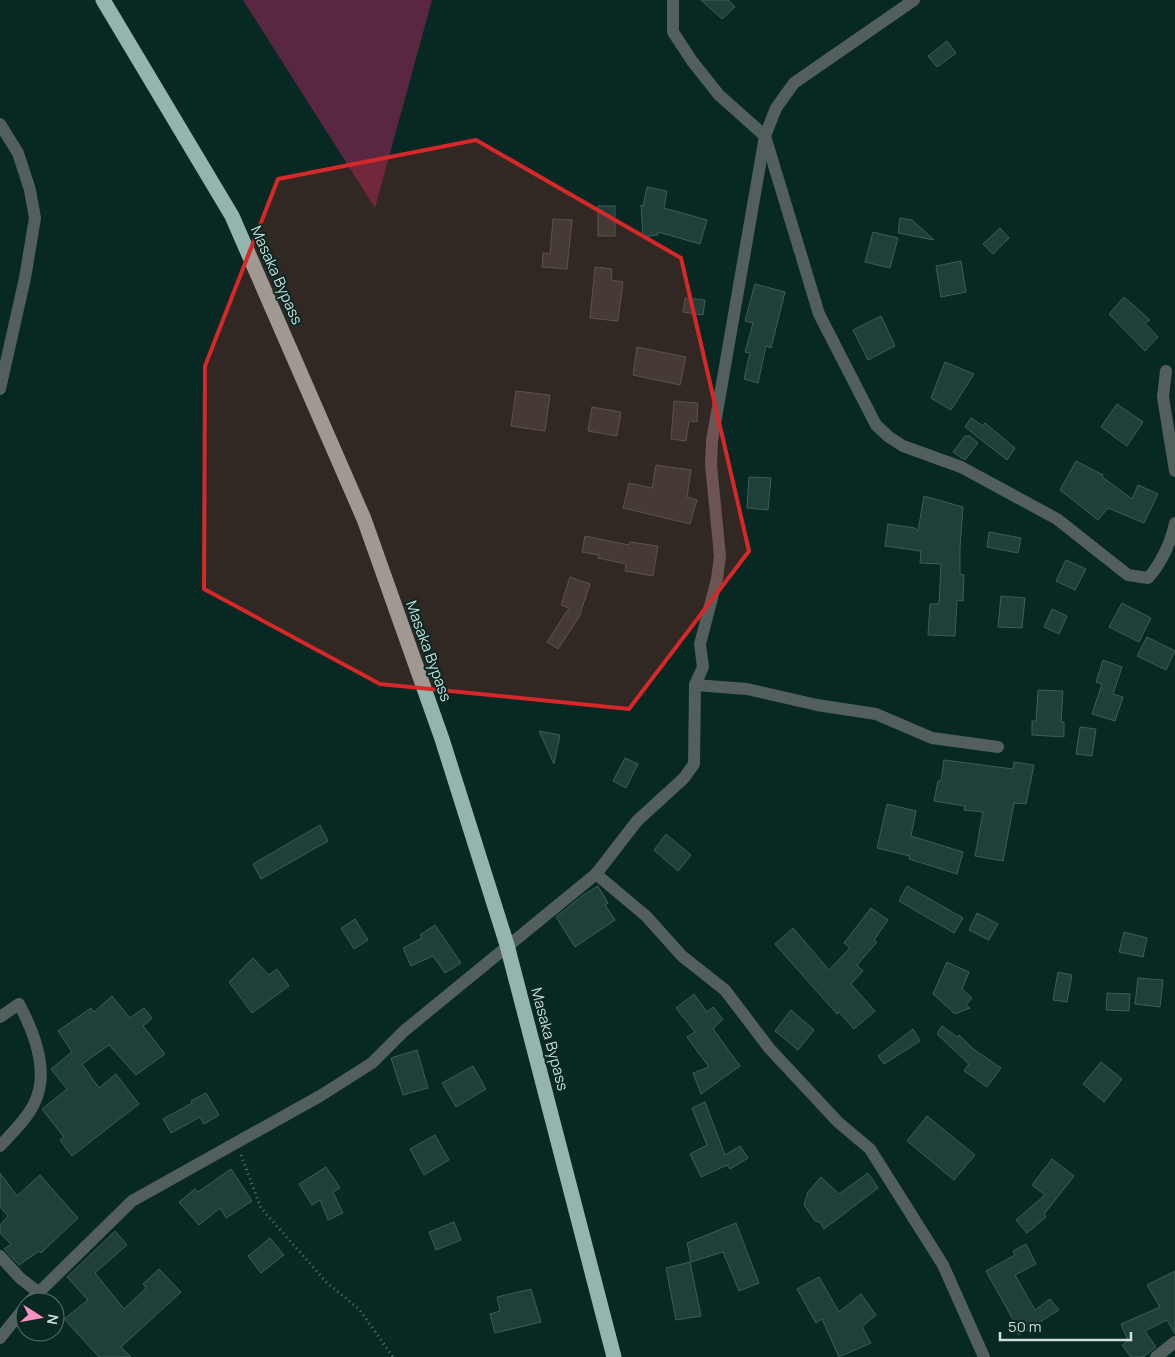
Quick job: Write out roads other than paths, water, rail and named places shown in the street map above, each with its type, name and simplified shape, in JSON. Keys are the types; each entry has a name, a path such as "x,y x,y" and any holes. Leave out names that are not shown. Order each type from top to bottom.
{"highway":[{"name":"Masaka Bypass","path":"103,0 232,216 364,519 442,740 507,945 614,1357"}],"street":[{"path":"673,0 673,32 719,96 765,136 819,314 876,425 903,446 961,467 1057,519 1128,575 1137,578 1148,578 1155,570 1173,534 1175,523"},
{"path":"0,1256 20,1278 38,1292 132,1201 320,1096 372,1063 404,1031 596,874 637,821 684,778 694,764 695,686 703,667 700,644 717,579 720,556 711,465 712,441 765,136 776,108 794,83 914,0"},
{"path":"0,124 18,153 30,190 35,218 26,278 0,389"},
{"path":"1166,372 1163,397 1175,471"},
{"path":"695,686 747,689 817,705 876,714 932,738 998,747"},
{"path":"596,874 646,916 682,956 725,990 769,1048 838,1122 870,1149 943,1265 984,1357"},
{"path":"0,1017 19,1004 34,1033 41,1089 34,1105 21,1124 0,1146"},
{"path":"0,1338 15,1319"},
{"path":"1156,1357 1175,1342"}]}
